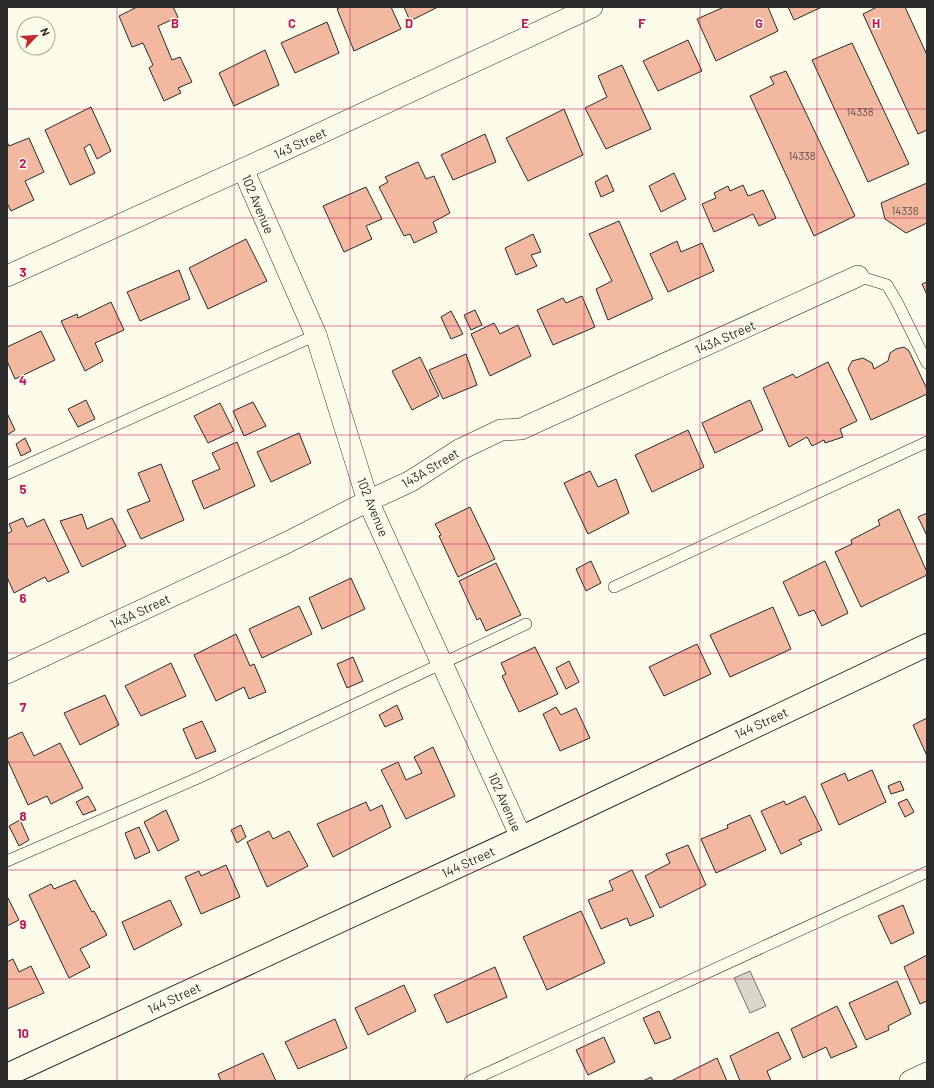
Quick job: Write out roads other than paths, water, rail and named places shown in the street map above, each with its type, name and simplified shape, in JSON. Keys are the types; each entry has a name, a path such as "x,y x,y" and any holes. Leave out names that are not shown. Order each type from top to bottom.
{"main road":[{"name":"144 Street","path":"7,1075 521,837 927,645"}],"street":[{"name":"143 Street","path":"7,276 243,169 592,7"},
{"name":"102 Avenue","path":"243,169 316,334 368,501 521,837"},
{"name":"143A Street","path":"7,673 288,542 411,481 459,450 501,430 521,429 858,276"},
{"path":"910,1081 927,1073"}],"lane":[{"path":"858,276 887,285 927,363"},
{"path":"7,474 316,334"},
{"path":"614,587 927,442"},
{"path":"7,861 198,778 526,624"},
{"path":"470,1081 927,872"}]}
